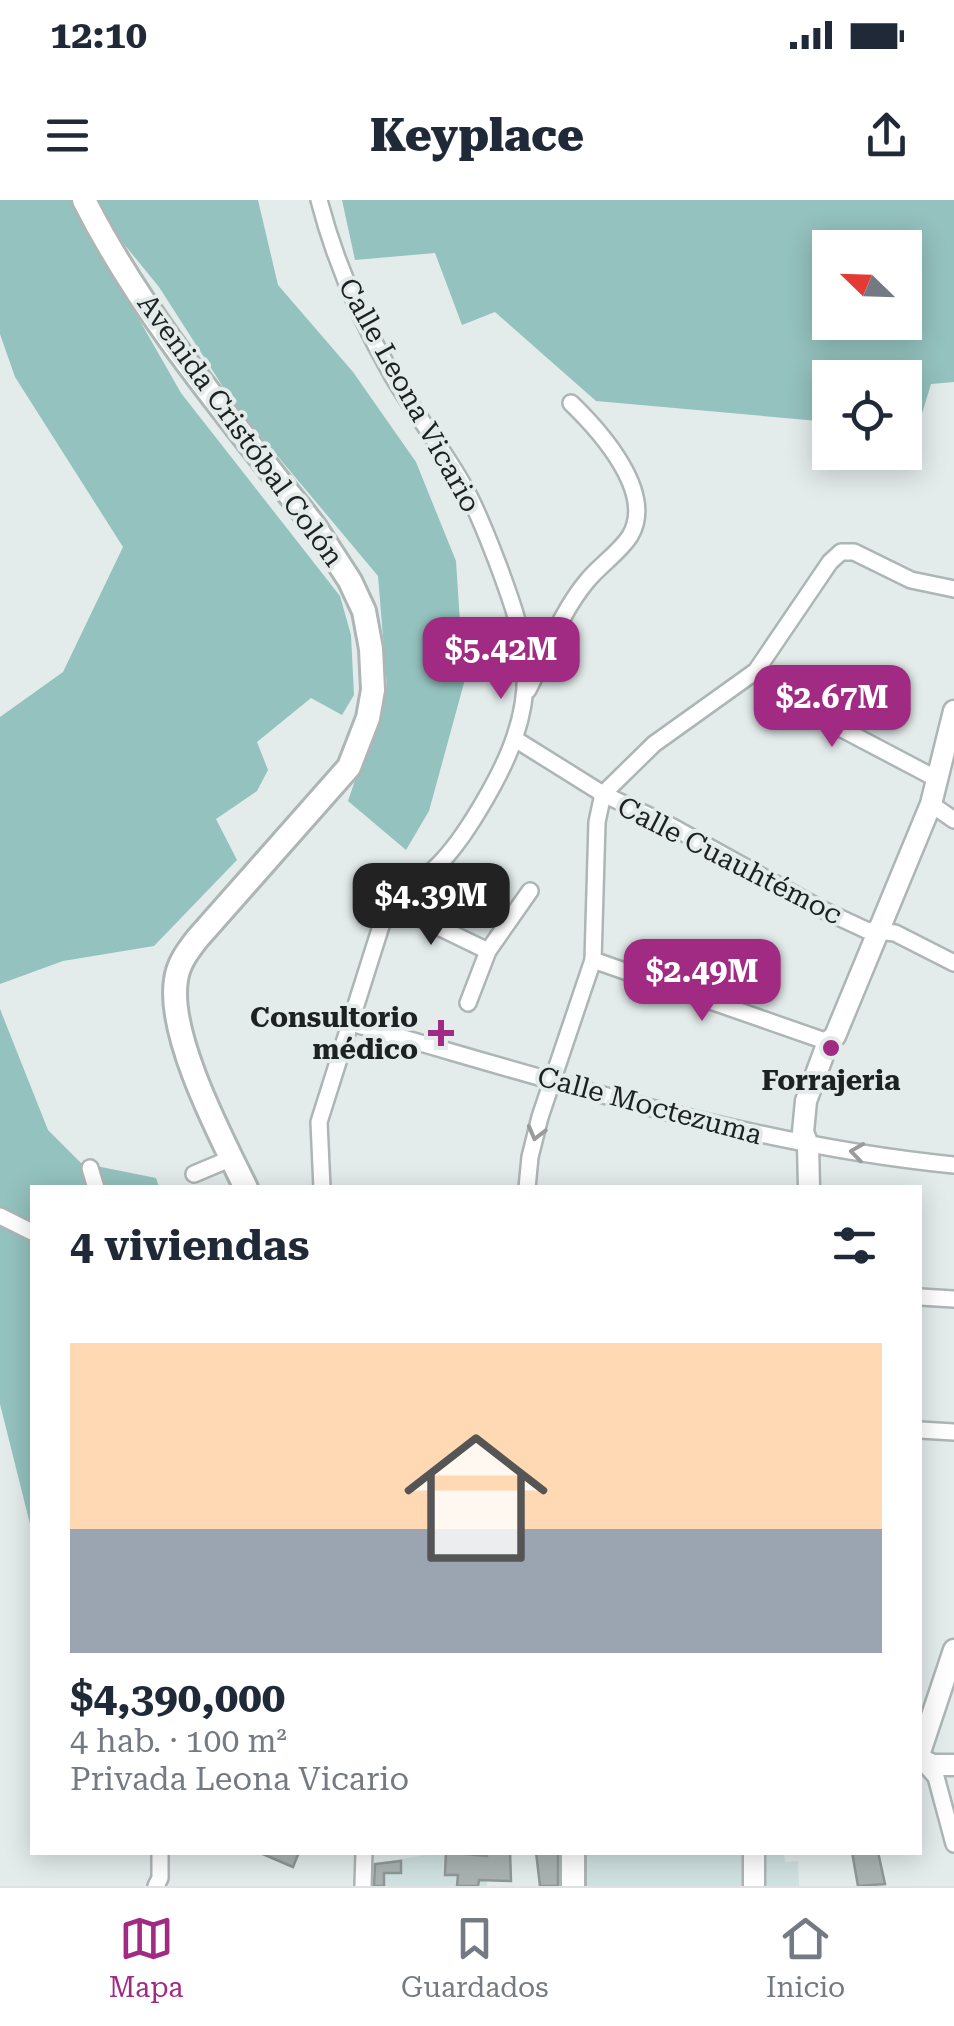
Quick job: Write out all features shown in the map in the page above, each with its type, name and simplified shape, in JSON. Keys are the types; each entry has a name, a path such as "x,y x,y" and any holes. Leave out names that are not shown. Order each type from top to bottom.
{"main road":[{"name":"Avenida Cristóbal Colón","path":"84,200 99,230 175,346 315,527 350,581 364,610 371,649 368,718 349,766 209,924 183,957 176,976 176,1016 245,1185"},
{"path":"808,1185 808,1145 802,1132 806,1101 932,804 954,711"},
{"path":"922,1751 954,1650"},
{"path":"922,1758 933,1766 954,1765"},
{"path":"573,1886 574,1855"},
{"path":"754,1855 754,1886"}],"street":[{"name":"Calle Leona Vicario","path":"319,200 332,250 355,304 392,374 466,491 486,536 520,624 526,694 515,739 461,838 429,874 393,905 380,926 319,1122 322,1185"},
{"path":"526,694 571,604 587,580 628,540 636,525 636,506 619,457 571,404"},
{"path":"527,1185 530,1157 594,960 596,822 603,794 654,744 756,671 830,562 842,552 854,552 911,580 954,589"},
{"path":"756,671 842,729 937,778"},
{"name":"Calle Cuauhtémoc","path":"515,739 603,794 671,826 821,909 866,930 895,933 954,962"},
{"path":"932,804 954,820"},
{"path":"468,1003 488,951 530,891"},
{"path":"393,905 488,951"},
{"path":"594,960 828,1042"},
{"name":"Calle Moctezuma","path":"351,1023 720,1125 808,1145 954,1165"},
{"path":"194,1174 232,1158"},
{"path":"90,1168 95,1185"},
{"path":"0,1216 30,1231"},
{"path":"922,1296 954,1300"},
{"path":"922,1430 954,1432"},
{"path":"922,1759 936,1776 954,1844"},
{"path":"156,1886 160,1855"},
{"path":"363,1886 366,1855"}],"shaded area":[{"path":"0,200 71,200 181,393 340,596 351,635 354,695 342,715 311,698 257,742 268,770 257,791 216,819 237,860 154,946 63,961 0,984 0,717 63,672 123,547 15,377 0,334"},
{"path":"95,200 258,200 278,285 353,372 416,462 456,561 464,683 429,811 406,850 348,801 387,686 378,576 234,404 159,287 97,211"},
{"path":"342,200 954,200 954,382 931,384 922,414 922,360 812,360 812,420 596,401 495,312 462,325 435,253 355,260"},
{"path":"0,1009 48,1130 81,1163 156,1178 158,1185 30,1185 30,1524 0,1404"},
{"path":"426,1855 486,1855 487,1886 371,1886 371,1864"},
{"path":"586,1855 745,1855 745,1886 586,1886"},
{"path":"763,1855 784,1855 785,1862 798,1861 799,1886 763,1886"}],"building":[{"path":"265,1855 298,1855 293,1867"},
{"path":"446,1855 510,1855 511,1881 479,1880 478,1886 457,1886 458,1875 445,1875"},
{"path":"536,1855 558,1855 558,1886 540,1886"},
{"path":"853,1855 879,1855 885,1884 858,1886"},
{"path":"401,1861 401,1873 384,1873 384,1886 374,1886 375,1864"}],"place":[{"name":"Consultorio médico","path":"441,1033"},
{"name":"Forrajeria","path":"831,1048"}]}
